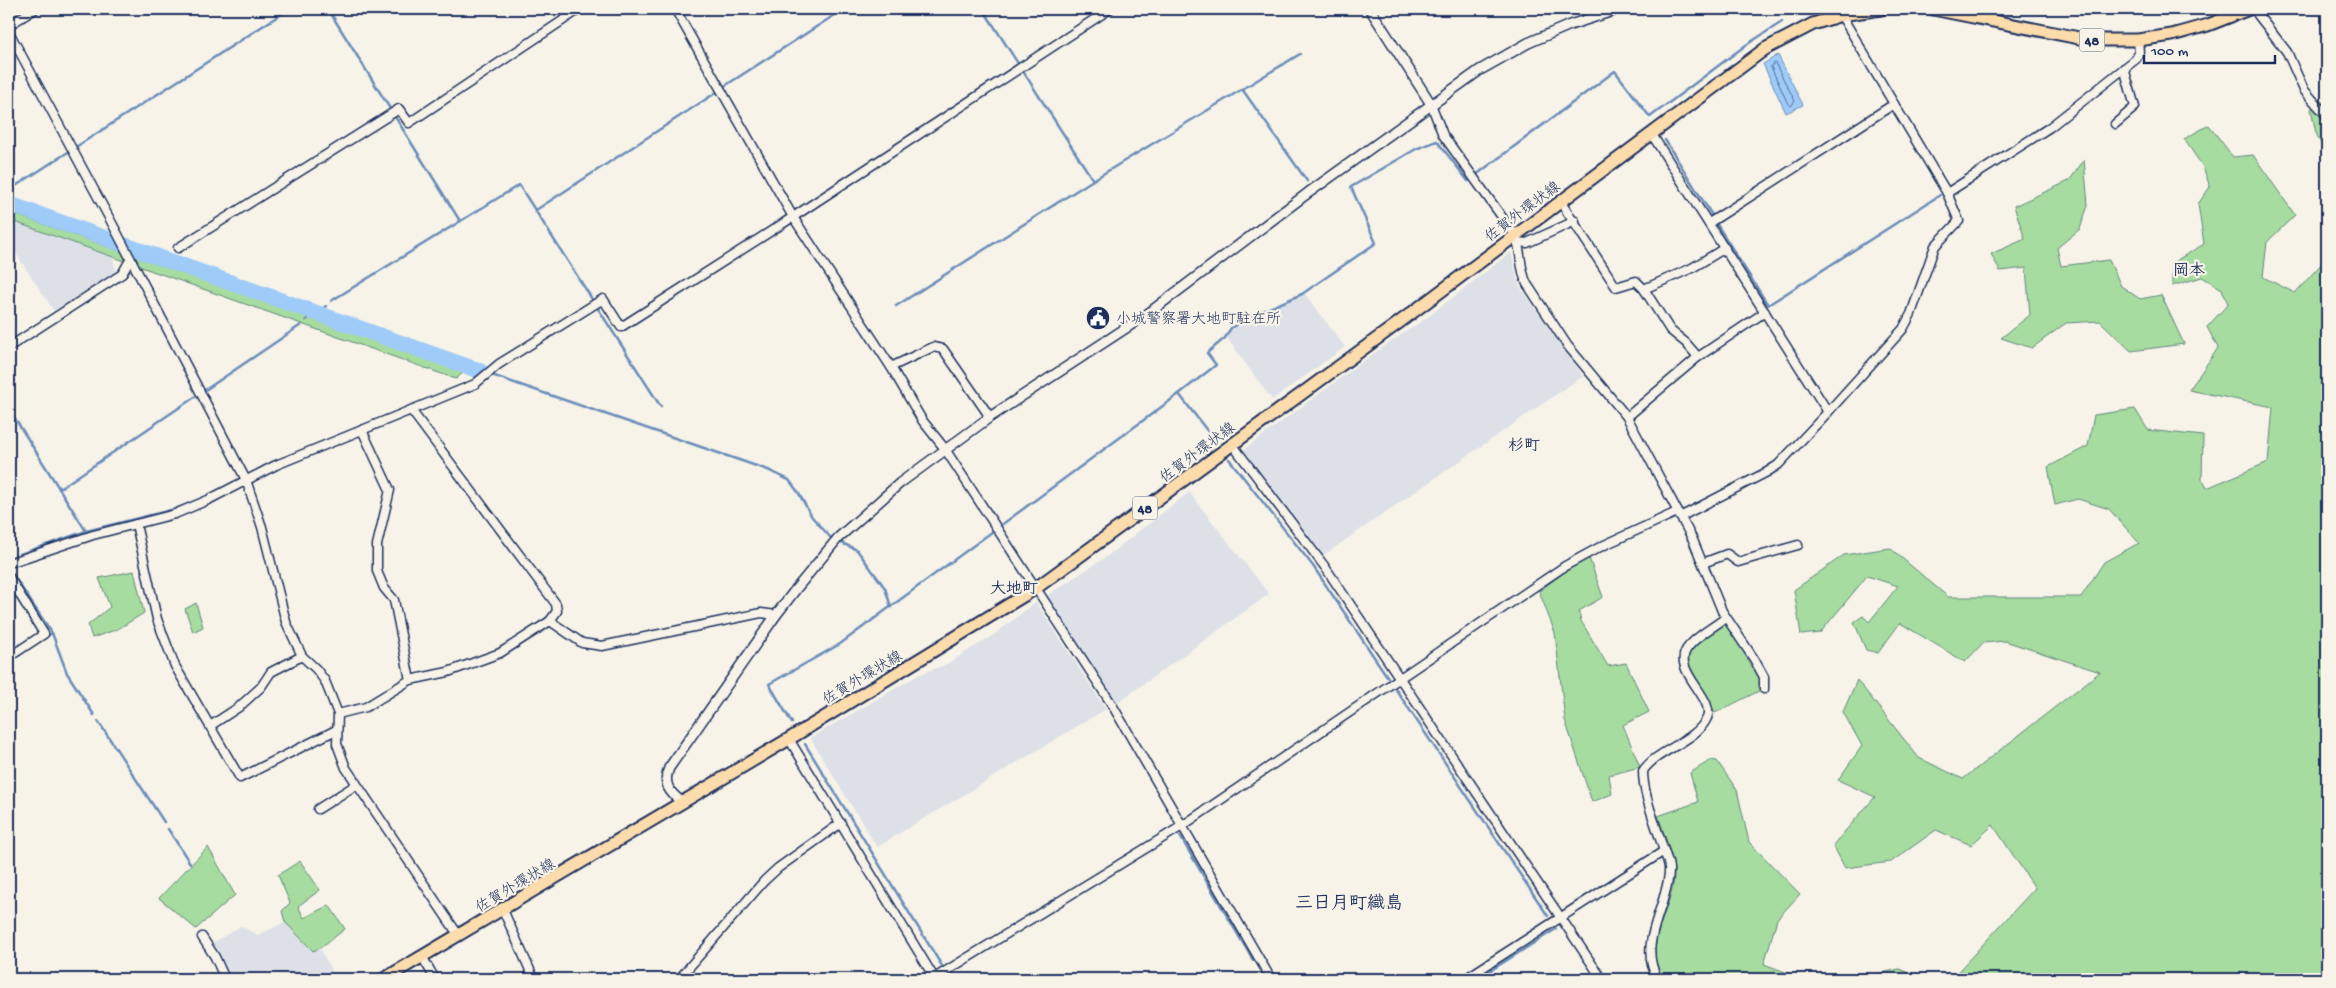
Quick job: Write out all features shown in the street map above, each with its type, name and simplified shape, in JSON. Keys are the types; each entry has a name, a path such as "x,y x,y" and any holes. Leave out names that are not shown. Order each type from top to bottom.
{"main road":[{"name":"佐賀外環状線","path":"384,979 423,958 789,739 1036,588 1517,238 1560,201 1765,49 1838,12 1881,9"},
{"name":"48","path":"1933,9 2088,40 2138,40 2172,35 2208,25 2249,9"}],"street":[{"path":"9,25 35,9"},
{"path":"178,248 399,109 409,123 580,9"},
{"path":"675,9 793,217 891,367 922,420 945,450 995,525 1111,704 1271,979"},
{"path":"9,563 93,535 175,514 208,500 246,480 475,384 499,364 602,299 621,327 793,217 1110,9"},
{"path":"1370,9 1430,104 1443,135 1517,238 1527,243 1575,221"},
{"path":"682,802 673,796 666,784 668,768 776,614 836,541 868,510 990,416 1146,315 1430,104 1480,70 1528,43 1570,25 1618,9"},
{"path":"2256,9 2288,52 2304,90 2327,116"},
{"path":"789,739 934,979 1182,826 1565,566 1600,547 1678,514 1778,465 1903,329 1912,314 1935,246 1959,221 1947,193 1838,12"},
{"path":"9,32 113,225 246,480 262,527 279,600 302,656 316,668 325,681 338,714 336,730 340,757 356,785 459,936"},
{"path":"1947,193 2050,127 2136,59 2139,52 2138,40"},
{"path":"2115,124 2135,107 2124,68"},
{"path":"1709,223 1894,104"},
{"path":"1651,133 1828,412"},
{"path":"1560,201 1575,221 1616,287 1636,281 1644,289 1670,330 1686,343 1698,358"},
{"path":"1517,238 1518,253 1527,284 1567,345 1627,417 1703,563 1725,618 1754,658 1764,677 1764,689"},
{"path":"1644,289 1692,268 1725,248"},
{"path":"9,347 122,274 130,260"},
{"path":"1627,417 1698,358 1764,312"},
{"path":"891,367 932,347 943,349 990,416"},
{"path":"338,714 366,707 410,680 417,680 479,662 500,653 550,620 557,611 556,604 411,410"},
{"path":"362,430 390,490 377,545 377,571 384,588 394,600 410,680"},
{"path":"1232,444 1325,567 1602,979"},
{"path":"136,524 157,619 174,666 240,778 336,730"},
{"path":"1703,563 1727,554 1738,562 1798,545"},
{"path":"9,578 44,634 9,657"},
{"path":"550,620 582,642 602,646 761,613 776,614"},
{"path":"1658,979 1651,959 1654,924 1668,887 1670,868 1649,802 1643,771 1647,764 1672,750 1704,724 1708,715 1707,706 1683,660 1685,651 1690,644 1725,618"},
{"path":"210,726 239,707 261,687 271,672 302,656"},
{"path":"318,809 356,785"},
{"path":"678,979 764,881 778,868 841,823"},
{"path":"1465,979 1664,851"},
{"path":"503,910 534,979"},
{"path":"202,937 215,957 225,979"},
{"path":"423,958 435,979"}],"shaded area":[{"path":"9,220 113,257 116,272 54,311 9,243"},
{"path":"1511,252 1519,285 1583,376 1321,557 1242,451 1374,353 1425,319"},
{"path":"1304,293 1345,347 1272,400 1227,338 1232,329"},
{"path":"1189,492 1269,594 1117,703 1046,596 1106,557"},
{"path":"1036,602 1106,709 877,847 810,738 920,674 945,665 995,634"},
{"path":"285,922 312,951 320,948 336,979 289,979 286,974 270,971 254,979 230,979 219,953 211,944 241,926 258,935"}],"green space":[{"path":"2323,101 2327,108 2327,157 2316,133 2311,109"},
{"path":"2209,125 2233,157 2253,155 2295,215 2267,242 2263,277 2295,293 2324,261 2327,266 2327,979 1951,979 2035,888 1993,825 1971,845 1936,830 1891,862 1845,868 1833,845 1875,797 1838,780 1862,746 1843,712 1857,680 1919,758 1963,779 2100,672 2005,641 1983,643 1965,662 1900,623 1878,653 1866,650 1854,622 1863,616 1869,622 1898,586 1867,576 1820,633 1801,635 1794,590 1844,555 1890,548 1948,597 2081,597 2104,562 2139,543 2109,509 2078,499 2055,505 2048,467 2088,446 2094,415 2135,409 2148,430 2203,436 2202,479 2207,488 2268,462 2273,407 2189,390 2218,348 2207,327 2228,304 2222,289 2202,277 2172,286 2172,263 2204,244 2198,204 2210,187 2203,167 2184,139"},
{"path":"2084,160 2088,205 2080,229 2057,248 2061,266 2109,260 2121,286 2140,299 2161,295 2184,344 2131,351 2100,321 2066,323 2032,348 2001,338 2030,315 2026,268 2000,271 1991,254 2025,239 2014,206 2069,181"},
{"path":"9,212 464,372 456,379 9,220"},
{"path":"1589,558 1603,597 1579,611 1581,621 1608,666 1626,663 1649,712 1623,725 1640,767 1609,775 1612,794 1592,802 1565,720 1555,633 1539,591 1569,569"},
{"path":"134,571 144,613 118,629 92,638 88,625 110,607 99,578"},
{"path":"196,603 203,627 193,632 185,609"},
{"path":"1726,622 1760,675 1761,690 1715,713 1688,665 1688,650"},
{"path":"1711,760 1717,761 1737,790 1749,842 1800,894 1777,919 1764,964 1804,979 1664,979 1657,968 1656,942 1673,888 1674,876 1671,853 1658,816 1698,802 1690,773"},
{"path":"208,847 235,895 196,929 159,898"},
{"path":"300,861 320,890 298,906 304,918 329,905 345,929 313,951 285,922 282,911 290,903 278,875"},
{"path":"1899,969 1924,979 1855,979"}],"water":[{"path":"1778,55 1803,105 1786,113 1763,64"}],"waterway":[{"path":"14,187 289,9"},
{"path":"328,9 460,221"},
{"path":"723,87 844,9"},
{"path":"983,9 1093,180"},
{"path":"792,723 769,684 840,644 1179,394 1216,365 1207,353 1225,338 1231,328 1251,316 1302,294 1376,243 1351,187 1416,149 1437,141 1468,181 1615,71 1650,117 1746,45 1782,22"},
{"path":"896,306 1093,180 1300,54"},
{"path":"1242,89 1307,181"},
{"path":"536,210 717,92"},
{"path":"1665,140 1713,217"},
{"path":"331,301 519,185 661,407"},
{"path":"1716,223 1768,305 1940,195"},
{"path":"9,204 480,371"},
{"path":"306,320 326,306"},
{"path":"59,489 301,325"},
{"path":"480,371 768,470 789,480 812,517 831,538 857,550 885,588 891,607"},
{"path":"1179,394 1215,441"},
{"path":"9,409 86,531"},
{"path":"1229,459 1313,566 1548,916"},
{"path":"9,558 86,531 175,509 199,500"},
{"path":"9,569 52,633 67,673 94,715"},
{"path":"9,662 52,633"},
{"path":"98,721 164,822"},
{"path":"805,744 950,979"},
{"path":"168,829 190,863"},
{"path":"1180,836 1253,960"},
{"path":"1477,979 1556,929"},
{"path":"1262,975 1265,979"}],"place":[{"name":"小城警察署大地町駐在所","path":"1098,318"}],"district":[{"name":"岡本","path":"2189,269"},
{"name":"杉町","path":"1524,444"},
{"name":"大地町","path":"1014,587"},
{"name":"三日月町織島","path":"1349,902"}]}
